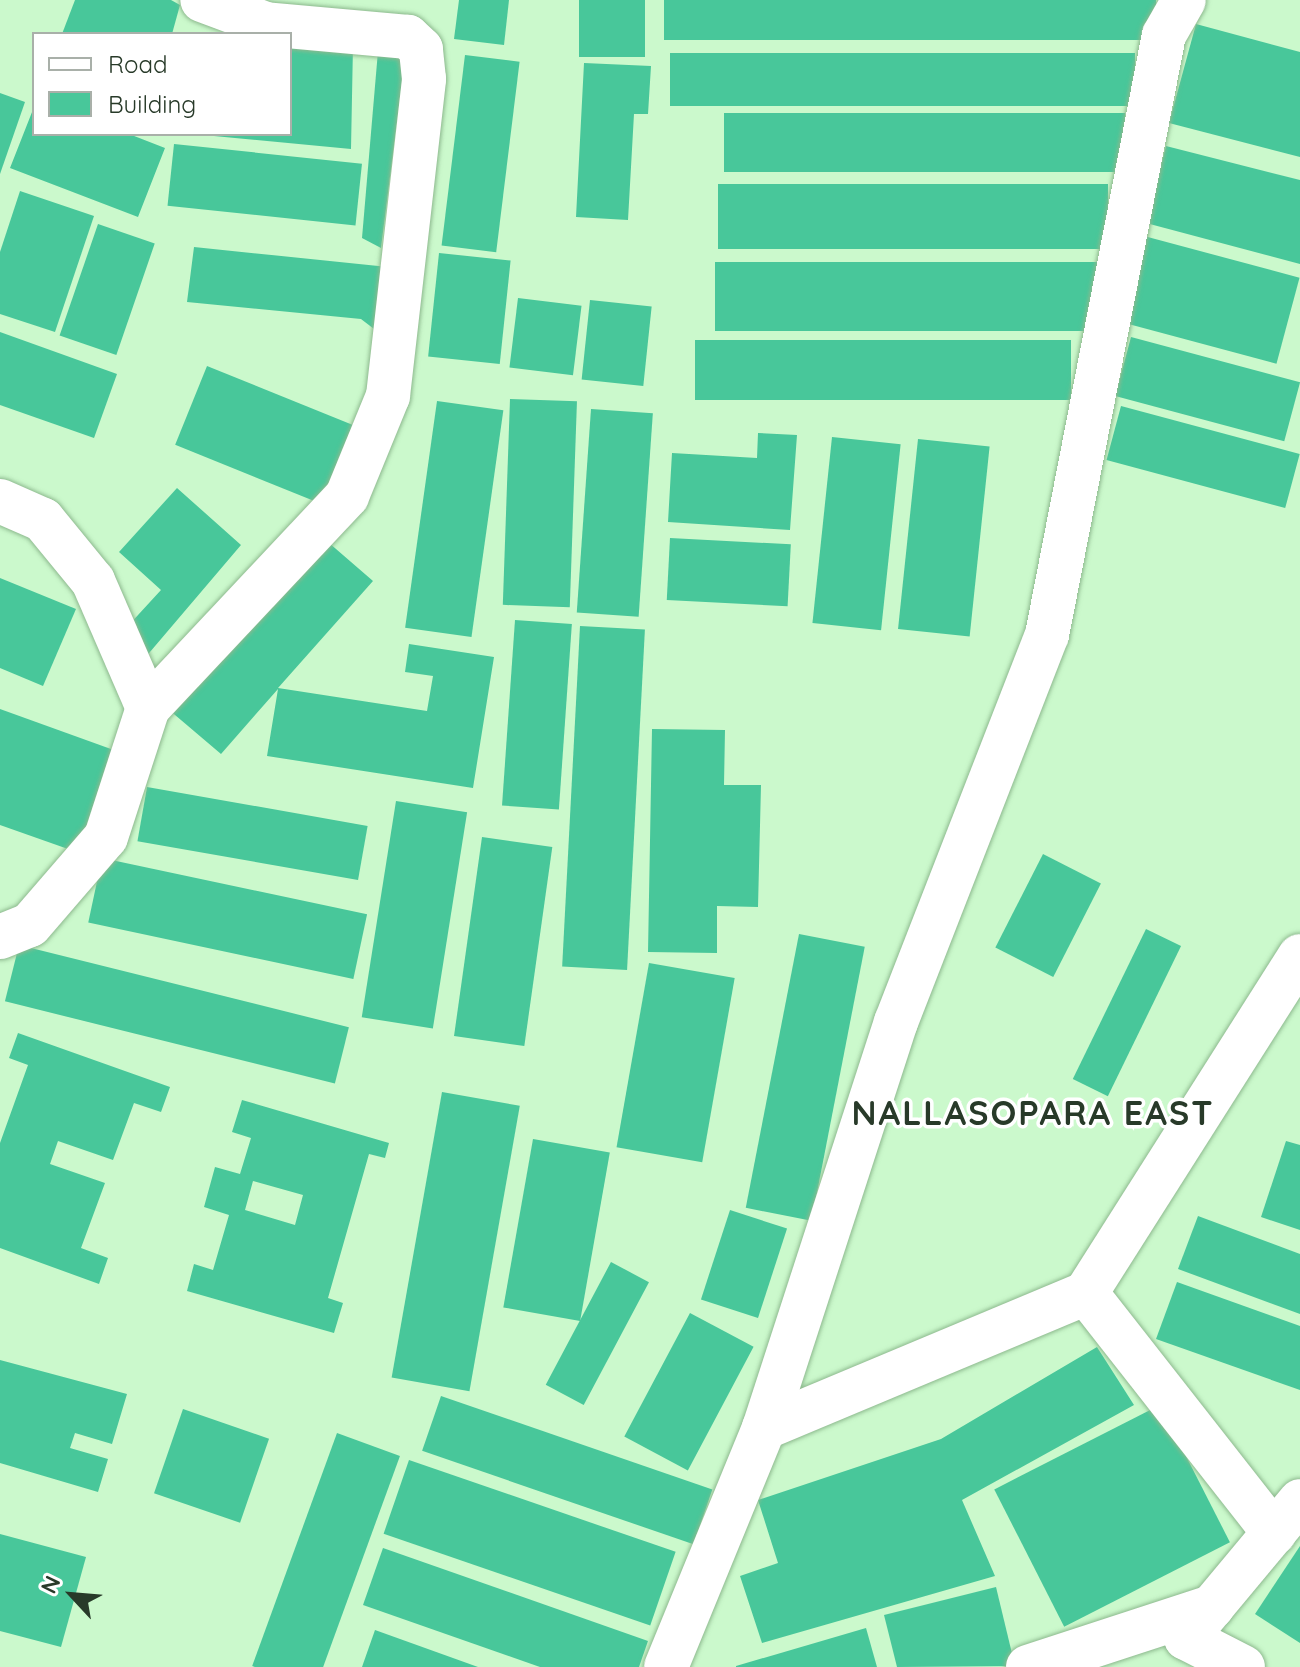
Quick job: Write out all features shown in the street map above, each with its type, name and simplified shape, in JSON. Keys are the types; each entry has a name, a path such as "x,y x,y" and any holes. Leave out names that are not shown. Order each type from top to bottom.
{"street":[{"path":"0,937 30,925 106,837 148,708 347,496 388,396 424,79 421,49 408,37 266,24 202,0"},
{"path":"666,1667 764,1428 896,1022 1047,635 1164,35 1184,0"},
{"path":"0,501 43,520 93,581 148,708"},
{"path":"764,1428 1086,1293 1300,956"},
{"path":"1086,1293 1287,1517 1186,1638 1243,1667"},
{"path":"1028,1667 1212,1607"}],"building":[{"path":"75,0 171,0 180,5 173,32 63,32"},
{"path":"459,0 509,0 504,45 454,39"},
{"path":"579,0 645,0 645,57 579,57"},
{"path":"664,0 1156,0 1156,40 664,40"},
{"path":"1196,24 1300,52 1300,157 1169,123"},
{"path":"292,40 353,45 351,149 214,136 292,136"},
{"path":"378,51 405,58 381,248 362,238"},
{"path":"670,53 1135,53 1135,106 670,106"},
{"path":"465,55 520,62 496,252 442,246"},
{"path":"584,63 651,66 648,114 634,114 628,220 576,217"},
{"path":"0,93 25,102 0,174"},
{"path":"32,112 32,136 134,136 165,148 138,217 10,168"},
{"path":"724,113 1125,113 1125,172 724,172"},
{"path":"174,144 362,164 355,225 168,206"},
{"path":"1166,146 1300,180 1300,264 1146,223"},
{"path":"718,184 1108,184 1108,249 718,249"},
{"path":"20,191 94,216 55,332 0,314 0,252"},
{"path":"98,224 155,244 116,355 60,336"},
{"path":"1144,236 1300,278 1276,364 1121,322"},
{"path":"194,247 388,267 378,332 361,319 187,302"},
{"path":"439,253 511,261 500,364 428,356"},
{"path":"715,262 1097,262 1097,331 715,331"},
{"path":"518,298 582,306 573,375 509,367"},
{"path":"590,300 652,306 643,386 582,380"},
{"path":"0,332 117,374 94,438 0,405"},
{"path":"1131,337 1300,382 1284,441 1115,396"},
{"path":"695,340 1071,340 1071,400 695,400"},
{"path":"207,366 355,426 324,505 175,445"},
{"path":"510,399 577,401 570,607 503,605"},
{"path":"437,401 503,410 471,637 405,628"},
{"path":"1121,406 1300,454 1285,508 1107,460"},
{"path":"591,409 653,413 639,617 577,613"},
{"path":"758,433 797,435 790,530 668,522 672,453 757,458"},
{"path":"832,437 901,444 881,630 812,623"},
{"path":"918,439 990,447 970,636 898,629"},
{"path":"177,488 241,545 144,659 127,627 161,590 119,552"},
{"path":"321,536 373,581 278,688 427,711 433,676 405,672 409,644 494,657 473,788 267,756 278,689 221,754 168,709"},
{"path":"670,538 791,544 788,606 667,600"},
{"path":"0,578 76,609 43,686 0,668"},
{"path":"515,620 572,624 559,810 502,806"},
{"path":"580,626 645,629 627,970 562,967"},
{"path":"0,709 122,753 85,855 0,825"},
{"path":"652,729 725,730 724,785 761,785 758,907 717,906 717,953 648,952"},
{"path":"147,787 368,826 358,880 137,841"},
{"path":"396,801 467,812 433,1029 362,1017"},
{"path":"482,837 552,847 524,1046 454,1036"},
{"path":"1043,854 1101,884 1053,977 995,948"},
{"path":"102,858 367,914 353,979 88,923"},
{"path":"1146,929 1181,946 1108,1096 1073,1079"},
{"path":"799,934 865,947 812,1221 746,1208"},
{"path":"19,945 349,1027 335,1084 5,1001"},
{"path":"649,963 735,978 702,1162 617,1147"},
{"path":"18,1033 170,1087 161,1112 134,1103 113,1160 58,1141 50,1164 105,1183 81,1248 108,1258 99,1284 0,1248 0,1143 28,1065 9,1058"},
{"path":"442,1092 520,1106 469,1391 392,1378"},
{"path":"242,1100 389,1143 385,1158 369,1154 328,1298 343,1303 334,1333 187,1291 194,1264 213,1270 229,1215 204,1207 215,1167 240,1174 251,1138 232,1132","holes":["253,1181 303,1195 295,1225 245,1210"]},
{"path":"533,1139 610,1153 580,1321 503,1307"},
{"path":"1286,1141 1300,1145 1300,1230 1261,1217"},
{"path":"730,1210 787,1229 758,1318 701,1299"},
{"path":"1198,1216 1300,1254 1300,1314 1178,1269"},
{"path":"611,1262 649,1282 584,1405 546,1385"},
{"path":"1177,1282 1300,1326 1300,1390 1156,1339"},
{"path":"690,1313 754,1347 688,1470 624,1437"},
{"path":"1097,1347 1134,1405 962,1500 995,1576 762,1643 740,1576 778,1563 758,1500 941,1439"},
{"path":"0,1360 127,1394 112,1444 75,1433 70,1448 108,1459 98,1492 0,1463"},
{"path":"441,1396 712,1489 693,1544 422,1451"},
{"path":"1160,1405 1230,1542 1064,1627 994,1489"},
{"path":"183,1409 269,1439 240,1523 154,1493"},
{"path":"337,1433 400,1456 323,1667 252,1666"},
{"path":"409,1460 676,1552 650,1626 384,1534"},
{"path":"0,1534 86,1557 61,1647 0,1631"},
{"path":"1300,1546 1300,1643 1255,1614"},
{"path":"383,1548 648,1641 639,1667 540,1667 363,1605"},
{"path":"996,1587 1015,1666 897,1667 884,1615"},
{"path":"866,1628 877,1667 736,1667 736,1666"},
{"path":"375,1630 478,1667 362,1667"}],"district":[{"name":"NALLASOPARA EAST","path":"1033,1113"}]}
